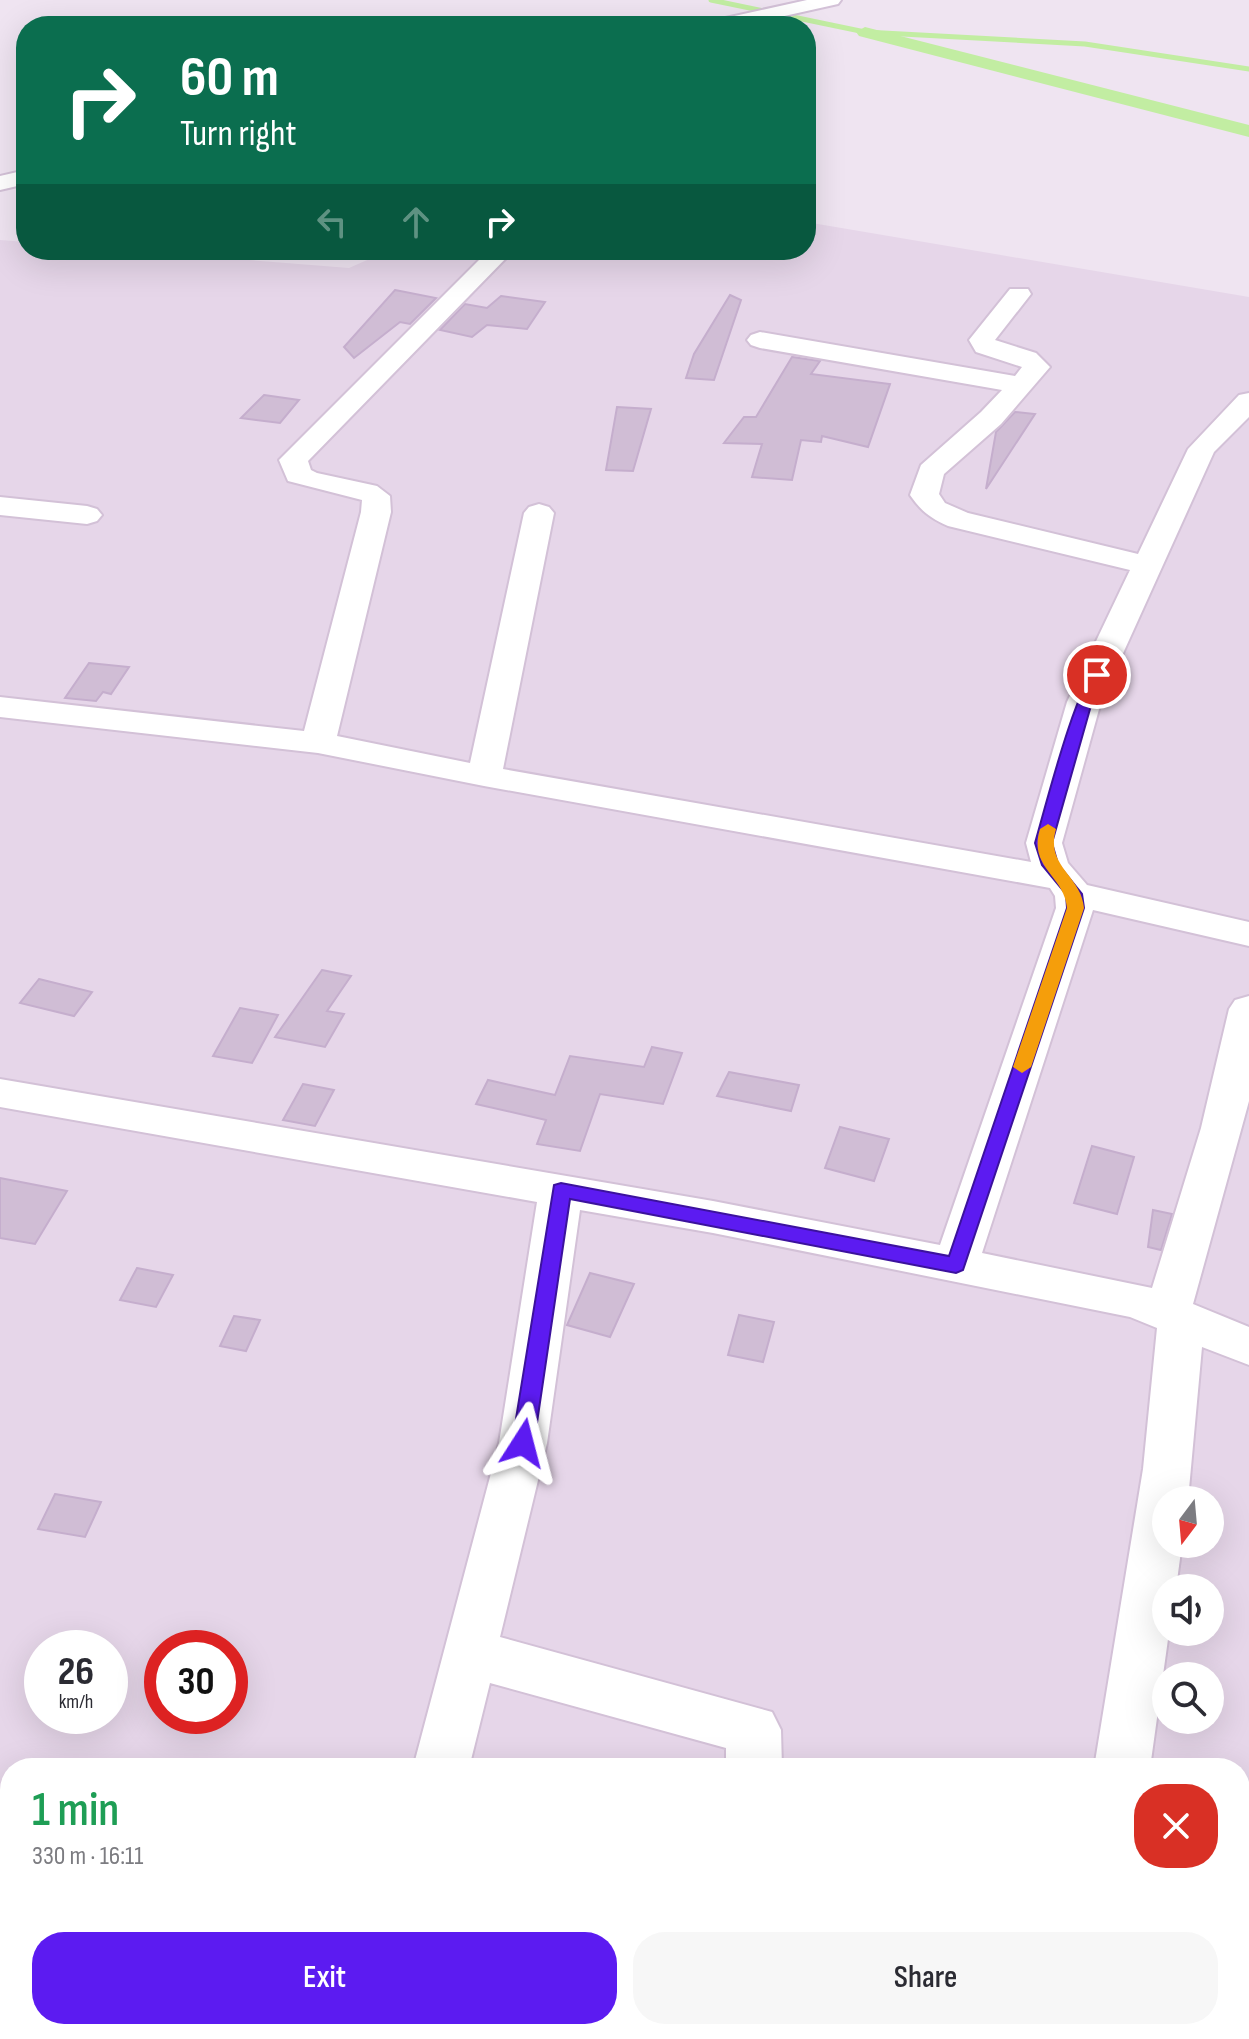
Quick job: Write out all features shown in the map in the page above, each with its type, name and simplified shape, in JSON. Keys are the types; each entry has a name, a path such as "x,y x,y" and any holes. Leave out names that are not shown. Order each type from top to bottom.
{"street":[{"path":"759,16 832,0"},
{"path":"318,743 376,512 376,496 363,489 309,482 298,475 293,460 492,260"},
{"path":"1019,294 982,340 985,347 1033,362 1037,367 991,418 931,471 924,495 935,509 958,520 1148,565"},
{"path":"760,340 1021,385"},
{"path":"956,1265 1075,908 1068,886 1050,865 1044,843 1084,702 1202,449 1249,401"},
{"path":"0,506 87,515"},
{"path":"484,776 539,513"},
{"path":"0,707 318,743 1068,886 1249,934"},
{"path":"1124,1758 1168,1469 1213,1329 1222,1128 1249,1009"},
{"path":"0,1093 713,1217 1138,1301 1213,1329"},
{"path":"443,1758 523,1443 561,1190"},
{"path":"469,1653 753,1730 754,1758"}],"shaded area":[{"path":"816,224 1249,297 1249,1758 0,1758 0,240 16,241 16,260 249,260 349,268 367,260 816,260"}],"building":[{"path":"395,290 436,298 410,324 400,322 354,358 344,347"},
{"path":"730,295 741,300 714,380 686,378 694,354"},
{"path":"501,296 545,302 527,329 487,325 472,337 440,330 465,304 487,308"},
{"path":"792,357 820,361 811,374 890,384 868,447 822,436 821,442 801,440 792,480 752,477 762,444 724,443 744,417 756,417"},
{"path":"264,395 299,400 280,423 241,418"},
{"path":"617,407 651,409 633,471 606,470"},
{"path":"1015,412 1035,414 986,489 996,432"},
{"path":"89,663 129,667 111,694 103,692 96,701 65,698"},
{"path":"322,970 351,976 327,1011 344,1014 325,1047 275,1037"},
{"path":"39,979 92,992 74,1016 20,1003"},
{"path":"240,1008 278,1015 252,1063 213,1056"},
{"path":"652,1047 682,1053 663,1104 600,1094 580,1151 537,1144 546,1120 476,1104 488,1080 555,1095 570,1056 644,1067"},
{"path":"729,1072 799,1085 791,1111 717,1096"},
{"path":"303,1084 334,1090 315,1126 283,1120"},
{"path":"840,1127 889,1139 874,1181 825,1168"},
{"path":"1092,1146 1134,1157 1117,1214 1074,1203"},
{"path":"0,1178 67,1191 35,1244 0,1238"},
{"path":"1153,1210 1172,1214 1161,1250 1148,1247"},
{"path":"137,1268 173,1275 156,1307 120,1300"},
{"path":"590,1273 634,1284 610,1337 567,1325"},
{"path":"739,1315 774,1322 763,1362 728,1355"},
{"path":"234,1316 260,1320 246,1351 220,1346"},
{"path":"55,1494 101,1502 85,1537 38,1529"}],"waterway":[{"path":"711,0 788,16"},
{"path":"816,22 865,32 1085,44 1249,69"},
{"path":"865,32 1249,131"}],"slow traffic":[{"path":"1022,1067 1075,908 1074,894 1050,865 1044,843 1048,829"}],"route":[{"path":"523,1443 561,1190 956,1265 1075,908 1074,894 1050,865 1044,843 1084,702 1097,675"}]}
